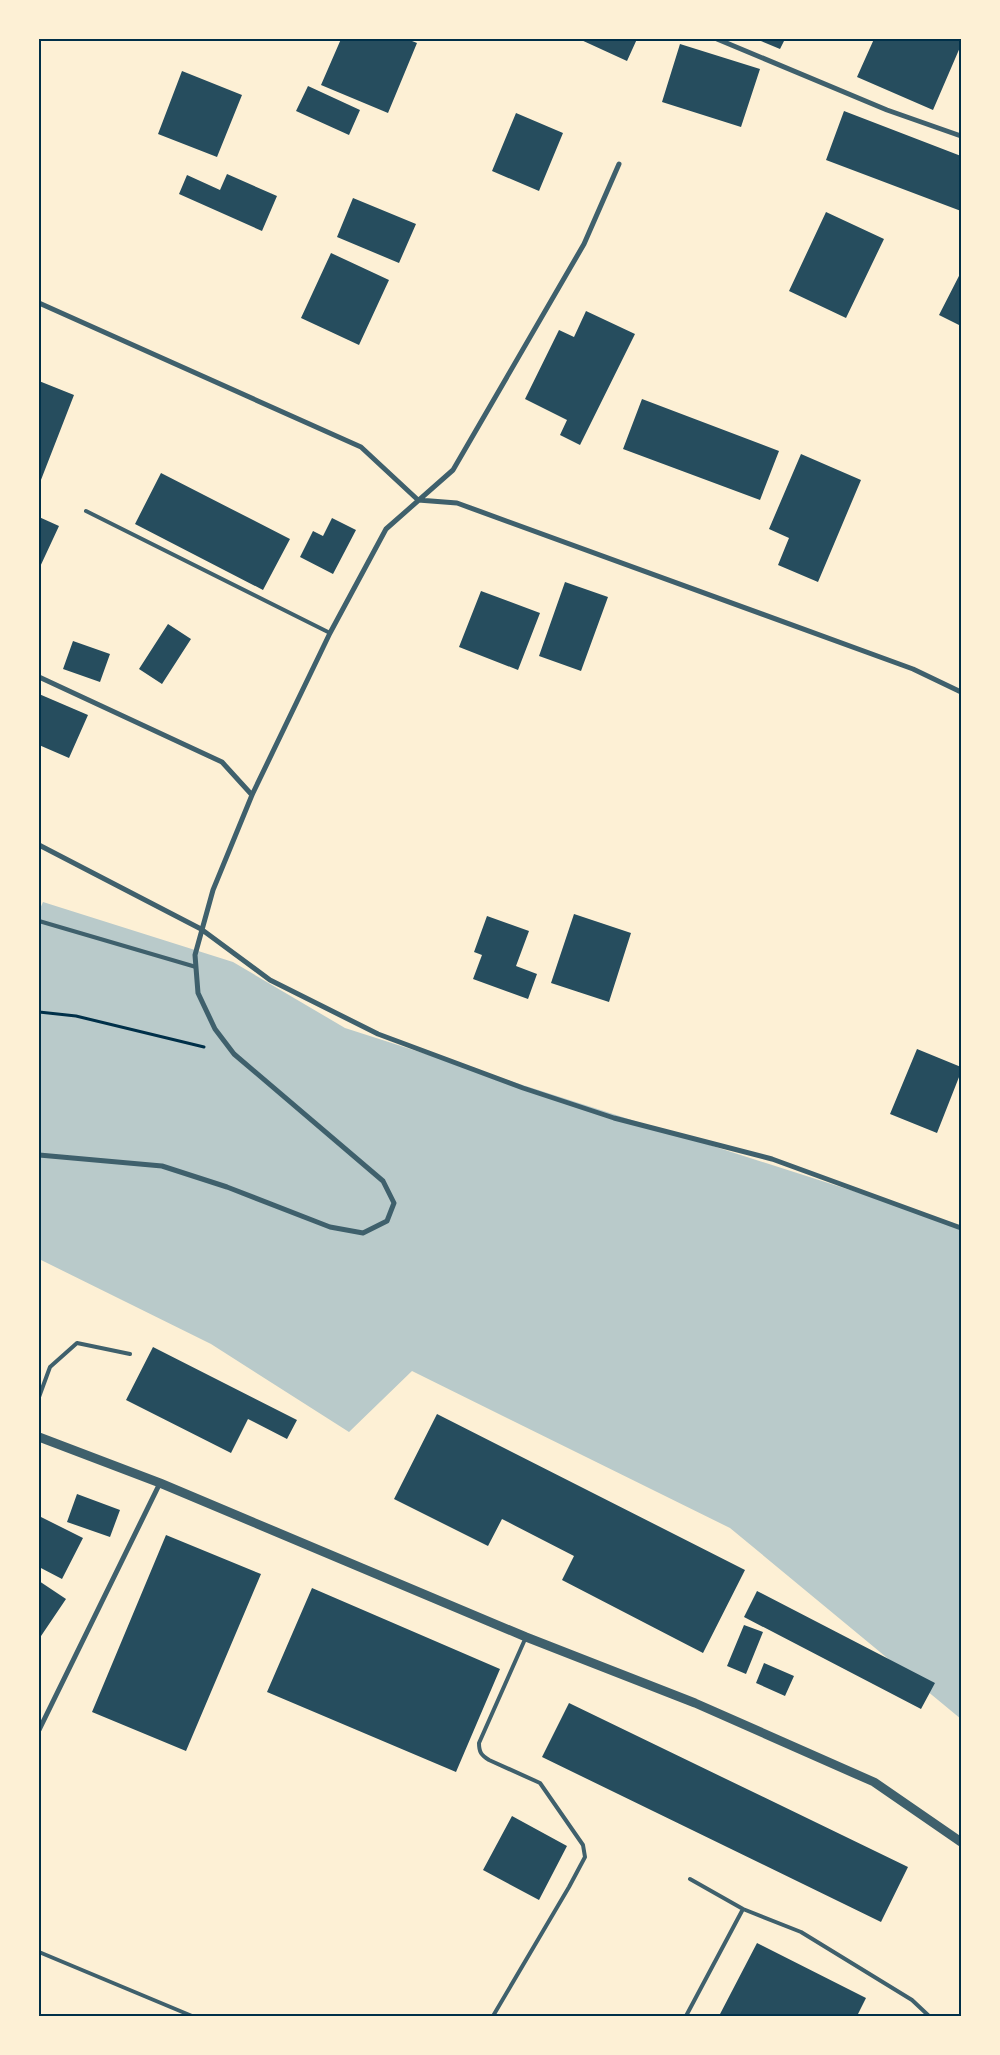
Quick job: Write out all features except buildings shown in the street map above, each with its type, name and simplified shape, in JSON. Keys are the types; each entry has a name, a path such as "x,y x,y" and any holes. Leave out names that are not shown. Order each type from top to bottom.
{"street":[{"path":"717,39 887,110 961,136"},
{"path":"39,1156 162,1166 227,1187 330,1227 363,1233 387,1221 394,1203 383,1181 234,1054 215,1029 198,993 195,955 213,890 252,795 330,633 386,530 453,470 584,244 619,164"},
{"path":"39,303 361,447 418,500 457,503 913,669 961,692"},
{"path":"39,677 222,762 252,795"},
{"path":"39,845 201,929 270,980 378,1034 523,1088 614,1118 772,1159 961,1228"},
{"path":"39,1437 160,1483 526,1637 695,1703 874,1782 961,1842"},
{"path":"39,1730 160,1483"}],"lane":[{"path":"86,511 330,633"},
{"path":"39,921 196,967"},
{"path":"39,1398 50,1367 77,1344 130,1354"},
{"path":"492,2016 569,1888 585,1857 582,1845 540,1783 489,1760 482,1756 479,1750 479,1743 526,1637"},
{"path":"690,1879 743,1909 801,1932 912,2000 929,2016"},
{"path":"686,2016 743,1909"},
{"path":"39,1952 192,2016"}],"path":[{"path":"39,1012 76,1016 234,1054"}],"shaded area":[{"path":"43,902 233,962 345,1028 953,1223 961,1228 961,1719 730,1528 412,1371 349,1432 211,1344 39,1259 39,911"}]}
